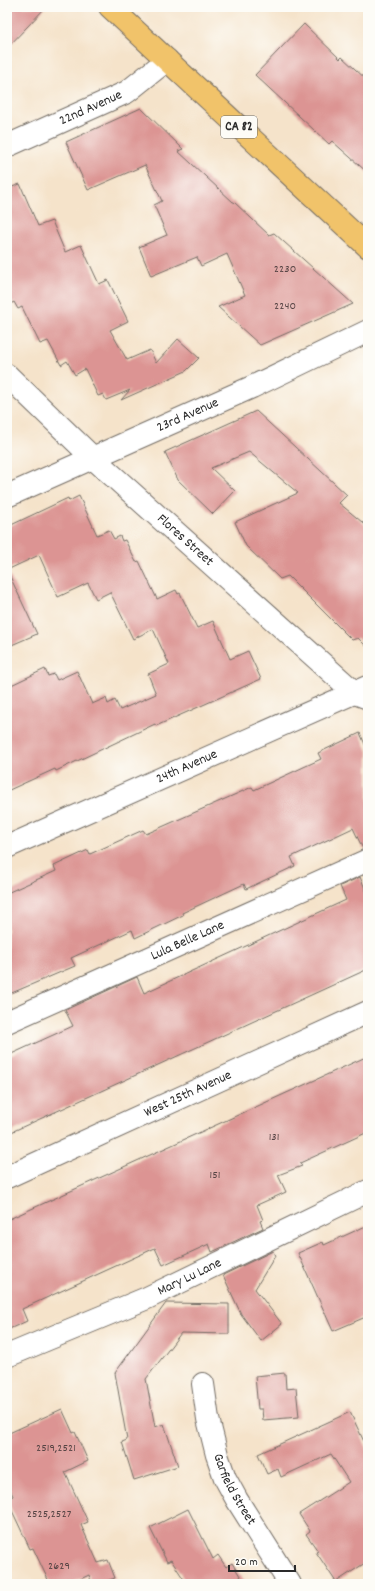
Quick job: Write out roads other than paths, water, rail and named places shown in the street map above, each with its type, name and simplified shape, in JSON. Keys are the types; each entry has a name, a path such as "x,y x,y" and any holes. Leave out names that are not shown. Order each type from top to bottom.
{"main road":[{"name":"CA 82","path":"110,7 368,247"}],"street":[{"name":"22nd Avenue","path":"7,146 127,92 167,60"},
{"name":"23rd Avenue","path":"7,496 252,387 368,331"},
{"name":"Flores Street","path":"7,375 93,458 364,693"},
{"name":"24th Avenue","path":"7,847 364,693"},
{"name":"Lula Belle Lane","path":"7,1022 368,860"},
{"name":"West 25th Avenue","path":"7,1177 368,1012"},
{"name":"Mary Lu Lane","path":"7,1356 147,1298 368,1191"},
{"name":"Garfield Street","path":"203,1384 208,1419 217,1455 225,1478 237,1500 290,1584"}]}
